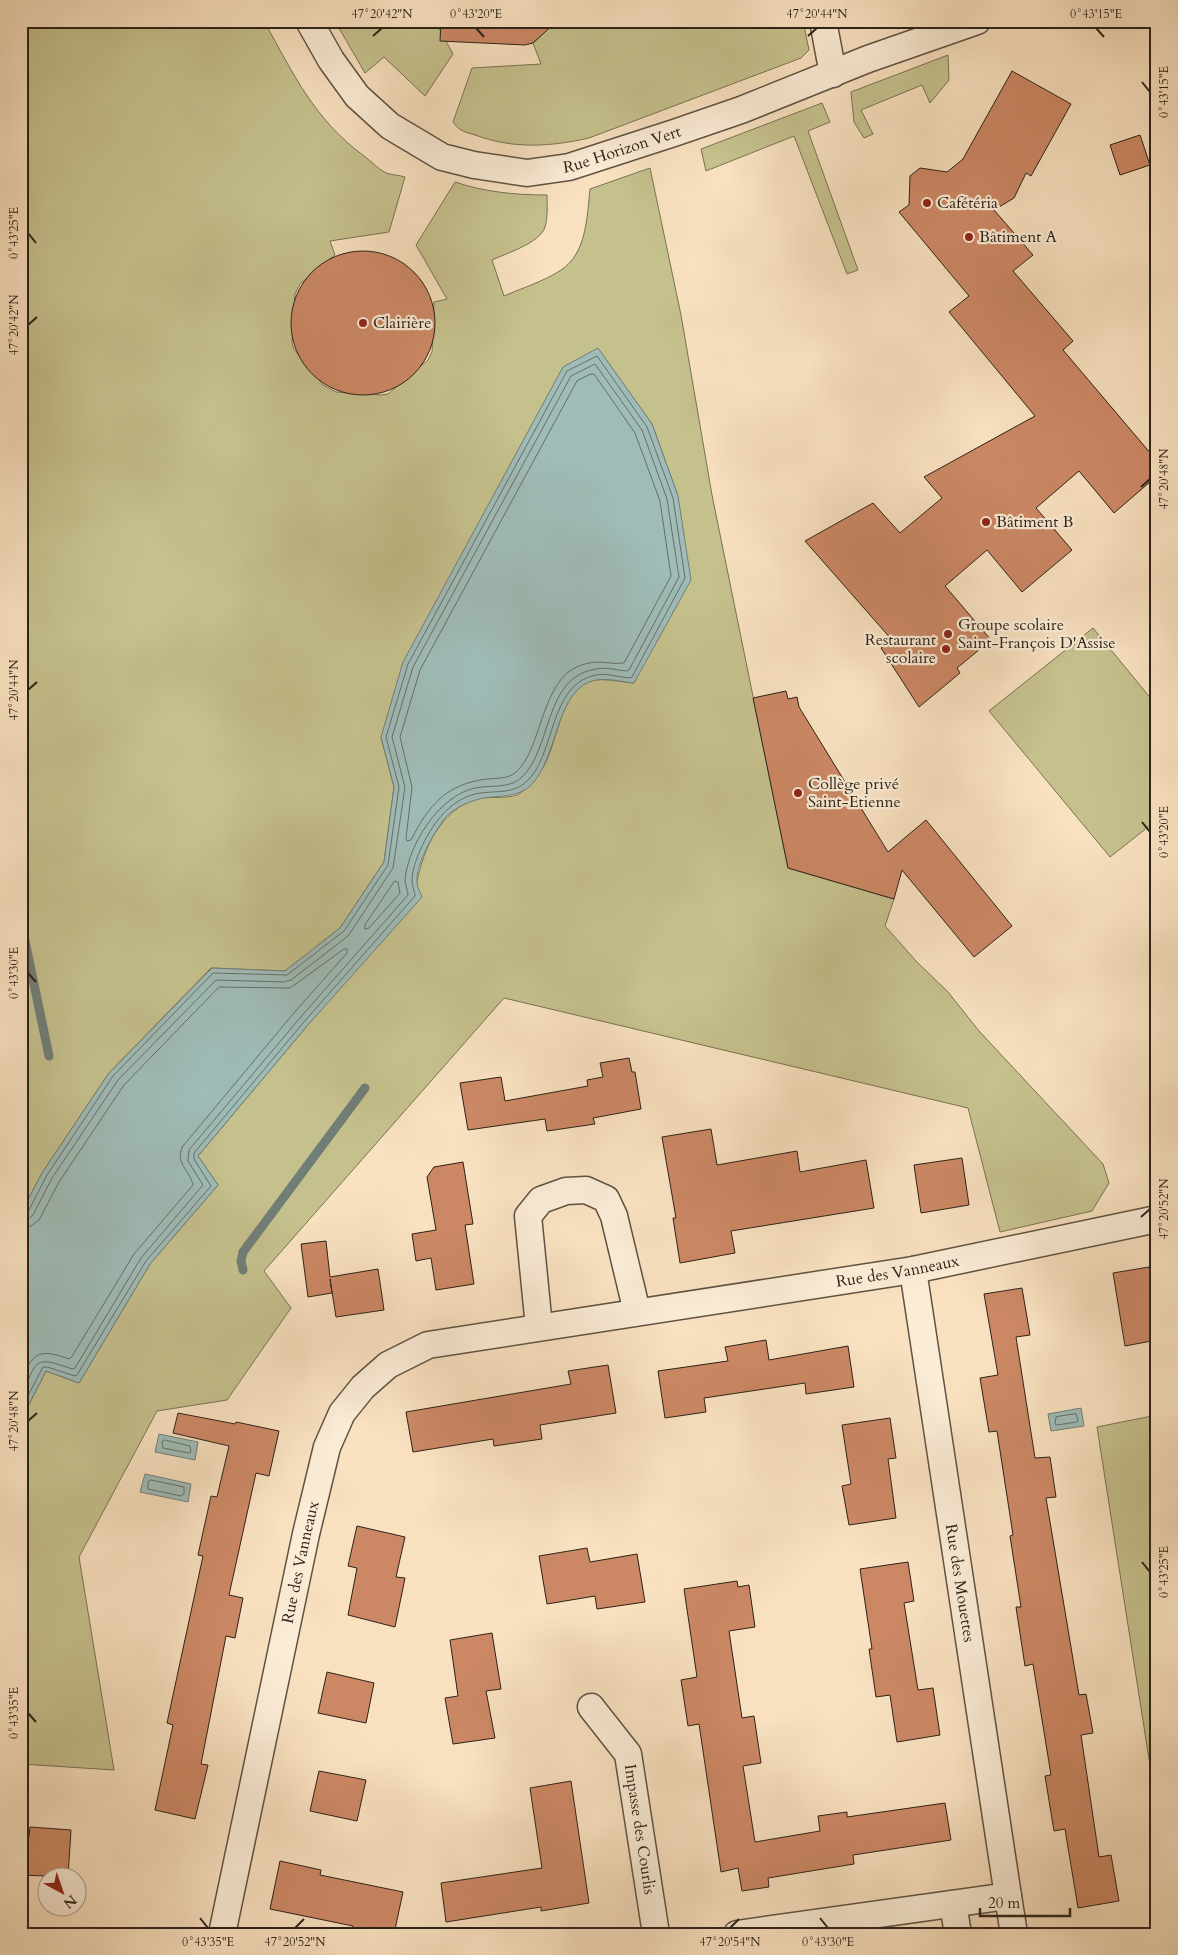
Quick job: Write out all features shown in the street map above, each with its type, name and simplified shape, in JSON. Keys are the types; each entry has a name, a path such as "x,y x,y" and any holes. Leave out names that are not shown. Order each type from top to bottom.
{"street":[{"name":"Rue Horizon Vert","path":"309,21 331,60 357,96 390,126 442,157 474,166 527,173 569,167 674,133 741,110 868,59 977,21"},
{"path":"822,21 833,74"},
{"path":"539,1327 528,1216 541,1200 566,1192 586,1190 606,1199 614,1216 637,1312"},
{"name":"Rue des Vanneaux","path":"222,1934 306,1534 327,1447 342,1413 363,1387 388,1365 428,1345 913,1270 1157,1219"},
{"name":"Rue des Mouettes","path":"913,1270 1014,1934"},
{"name":"Impasse des Courlis","path":"591,1708 628,1754 656,1934"},
{"path":"737,1934 1008,1896"},
{"path":"953,1904 958,1934"}],"shaded area":[{"path":"21,21 264,21 306,95 332,127 347,142 383,171 388,174 405,177 389,232 330,241 335,255 300,284 295,294 292,343 294,349 323,385 336,392 388,394 428,360 432,352 434,302 447,299 416,245 455,182 500,192 547,195 547,219 542,233 530,243 492,260 504,296 548,278 570,263 581,244 584,233 590,189 650,168 681,315 712,495 788,868 894,899 885,926 916,961 948,992 979,1031 1103,1164 1109,1183 1092,1211 1000,1232 968,1108 504,998 264,1271 291,1308 227,1400 157,1411 79,1557 114,1770 21,1764 21,1420 46,1371 79,1383 150,1264 218,1185 198,1156 307,1026 417,882 429,844 444,821 464,804 476,799 520,794 544,767 568,701 576,690 585,683 603,680 634,683 678,496 652,424 598,349 381,737 394,787 384,862 340,928 285,971 211,968 109,1073 42,1173 21,1213"},
{"path":"335,21 435,21 453,54 425,96 384,57 365,73"},
{"path":"557,21 803,21 809,50 801,58 589,138 545,145 531,145 489,140 460,129 453,122 472,68 541,64 533,43"},
{"path":"948,55 949,80 930,103 922,85 861,110 873,134 864,138 854,122 851,92"},
{"path":"822,103 830,122 808,131 858,270 847,274 794,136 706,171 701,149"},
{"path":"1093,628 1157,706 1157,820 1110,857 989,711"},
{"path":"1157,1415 1157,1810 1097,1427"}],"water":[{"path":"598,348 652,424 678,496 691,580 634,683 596,680 583,686 572,696 564,710 539,775 530,786 511,795 472,801 456,809 446,817 431,839 419,866 417,884 422,897 307,1026 198,1156 218,1185 150,1264 79,1383 46,1371 21,1420 21,1213 42,1173 109,1073 212,968 285,971 340,928 384,862 394,787 381,737 403,662 563,367"},
{"path":"1081,1408 1084,1426 1051,1431 1048,1414"},
{"path":"159,1434 198,1442 195,1460 155,1452"},
{"path":"145,1474 191,1484 188,1502 140,1492"}],"building":[{"path":"441,21 557,21 533,43 525,45 440,41"},
{"path":"1012,71 1071,104 1031,176 1026,173 1014,198 994,210 1033,255 1013,271 1073,341 1063,350 1157,461 1157,476 1114,513 1079,471 1036,508 1072,550 1022,592 987,550 945,586 991,640 957,668 960,673 919,707 881,648 892,640 805,541 873,503 900,533 942,498 924,477 1035,416 949,312 969,296 899,212 909,205 910,176 920,168 947,172 963,159"},
{"path":"1140,135 1150,165 1120,175 1110,145"},
{"name":"Clairière","path":"363,251 390,257 403,263 414,272 423,283 429,296 435,323 429,350 423,363 414,374 403,383 390,389 363,395 336,389 323,383 312,374 303,363 297,350 291,323 297,296 303,283 312,272 323,263 336,257"},
{"path":"786,691 788,699 797,697 799,707 888,852 926,820 1012,926 974,957 902,870 894,899 788,868 753,698"},
{"path":"629,1058 632,1072 635,1072 641,1109 593,1118 595,1124 547,1131 545,1119 468,1130 460,1083 501,1077 505,1101 588,1086 587,1080 603,1077 600,1063"},
{"path":"711,1129 717,1165 797,1151 800,1172 866,1160 874,1208 731,1231 735,1253 680,1263 673,1218 676,1218 662,1137"},
{"path":"962,1158 969,1205 921,1213 914,1165"},
{"path":"463,1162 473,1224 465,1225 474,1284 436,1290 431,1258 416,1261 412,1234 436,1230 427,1177 434,1167"},
{"path":"326,1241 330,1277 378,1269 384,1310 336,1317 330,1279 332,1293 308,1297 301,1244"},
{"path":"1149,1267 1153,1286 1157,1285 1157,1340 1125,1346 1113,1273"},
{"path":"1022,1288 1030,1335 1016,1337 1035,1458 1050,1457 1056,1497 1046,1498 1079,1695 1086,1694 1093,1733 1081,1735 1099,1857 1111,1855 1119,1901 1078,1908 1065,1829 1054,1831 1045,1776 1051,1775 1033,1664 1025,1666 1016,1607 1021,1607 1010,1536 1013,1535 997,1431 989,1432 980,1378 998,1375 984,1294"},
{"path":"766,1340 769,1360 848,1346 854,1387 806,1394 805,1383 704,1398 706,1412 665,1418 658,1371 728,1361 725,1347"},
{"path":"608,1365 616,1413 540,1425 542,1439 494,1446 493,1439 413,1452 406,1412 571,1384 568,1371"},
{"path":"178,1413 279,1431 269,1476 256,1473 229,1595 243,1598 235,1638 226,1636 201,1764 208,1765 195,1819 155,1810 173,1725 167,1723 203,1556 198,1555 211,1496 217,1497 229,1446 173,1433"},
{"path":"890,1418 896,1458 888,1459 896,1518 849,1525 842,1486 851,1484 842,1425"},
{"path":"357,1526 405,1537 396,1577 405,1578 395,1627 348,1615 357,1568 348,1566"},
{"path":"587,1548 590,1562 637,1554 645,1602 597,1609 595,1596 547,1604 539,1556"},
{"path":"908,1562 914,1601 904,1603 918,1690 933,1688 940,1735 897,1742 890,1695 876,1697 869,1649 872,1649 860,1569"},
{"path":"737,1581 738,1587 749,1585 755,1627 729,1631 742,1718 754,1716 761,1763 743,1766 755,1842 820,1831 818,1816 847,1812 847,1817 945,1803 951,1840 853,1855 854,1864 768,1878 769,1887 742,1891 738,1868 721,1872 699,1724 688,1726 681,1680 697,1677 684,1589"},
{"path":"492,1633 501,1689 486,1691 495,1738 453,1744 445,1698 458,1696 450,1640"},
{"path":"327,1672 374,1683 366,1723 318,1713"},
{"path":"319,1771 366,1780 357,1821 310,1811"},
{"path":"571,1781 589,1903 541,1911 541,1907 446,1922 441,1883 542,1868 530,1788"},
{"path":"30,1827 71,1830 69,1868 38,1868 38,1876 21,1875 21,1837 29,1837"},
{"path":"280,1861 321,1870 320,1875 403,1892 394,1934 365,1934 352,1931 353,1926 270,1909"}],"waterway":[{"path":"21,922 49,1056"},
{"path":"243,1270 241,1261 243,1252 365,1088"}],"place":[{"name":"Cafétéria","path":"927,203"},
{"name":"Bâtiment A","path":"969,237"},
{"name":"Clairière","path":"363,323"},
{"name":"Bâtiment B","path":"986,522"},
{"name":"Groupe scolaire Saint-François D'Assise","path":"948,634"},
{"name":"Restaurant scolaire","path":"946,649"},
{"name":"Collège privé Saint-Etienne","path":"798,793"}]}
